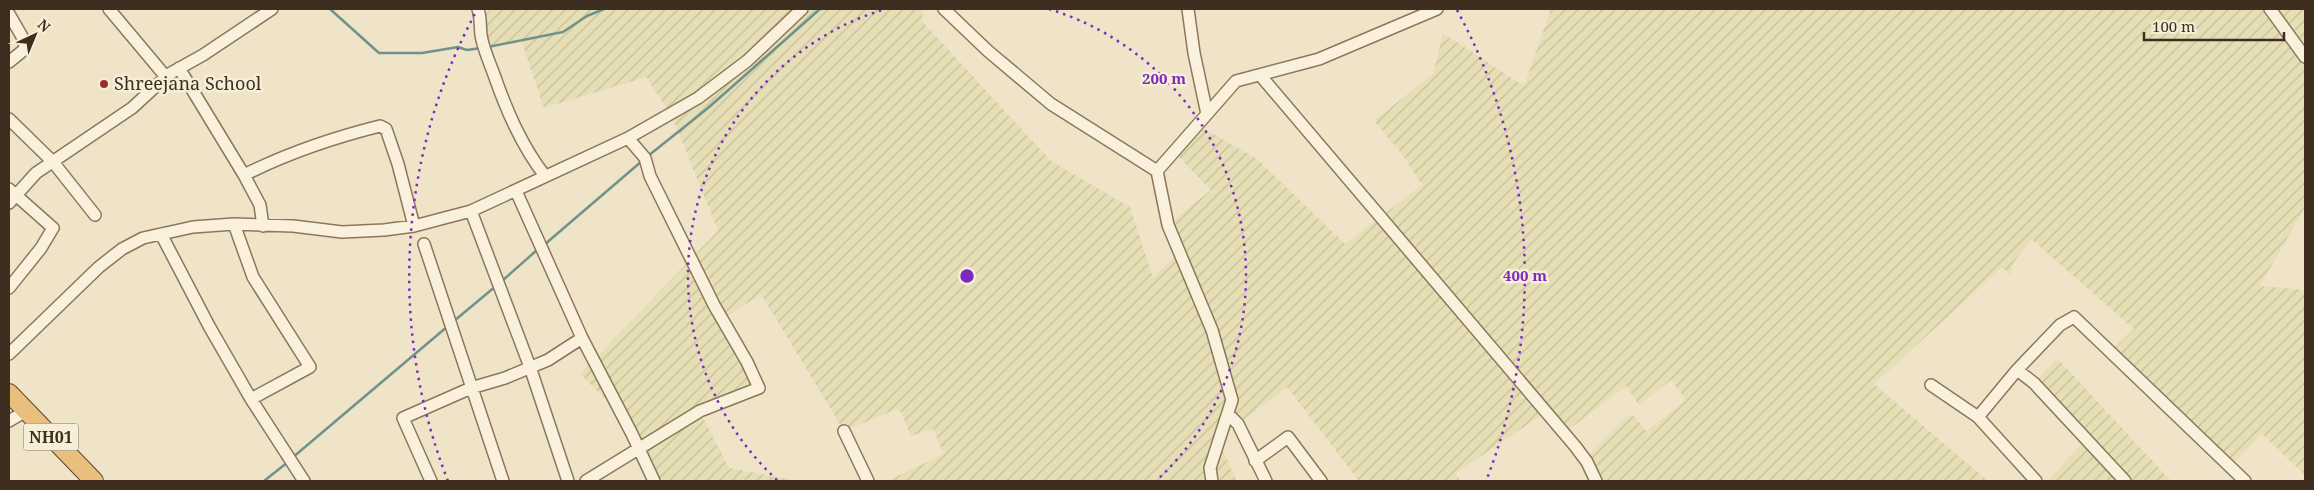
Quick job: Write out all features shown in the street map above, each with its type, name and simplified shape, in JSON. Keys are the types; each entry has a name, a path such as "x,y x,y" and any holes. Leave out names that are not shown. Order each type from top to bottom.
{"highway":[{"name":"NH01","path":"9,393 94,481"}],"street":[{"path":"109,9 166,77"},
{"path":"9,288 41,248 53,228 11,196 36,173 132,108 166,77 272,9"},
{"path":"478,9 481,18 481,36 486,53 511,121 534,163 544,176"},
{"path":"944,9 988,51 1051,104 1157,171 1168,225 1212,330 1232,400 1210,468 1212,481"},
{"path":"1188,9 1194,53 1207,114"},
{"path":"1157,171 1236,81 1319,59 1437,9"},
{"path":"2270,9 2305,56"},
{"path":"9,354 99,268 122,249 143,238 194,227 234,224 293,226 342,232 414,226 471,211 628,138 698,98 746,60 799,10"},
{"path":"9,14 24,40 25,49 9,62"},
{"path":"180,68 260,205 263,226"},
{"path":"1260,75 1575,446 1588,462 1596,481"},
{"path":"9,119 53,162 95,215"},
{"path":"244,175 280,157 317,143 380,126 386,128 414,226"},
{"path":"586,481 700,412 758,388 747,362 714,304 650,176 645,158 628,138"},
{"path":"516,191 582,338 654,481"},
{"path":"471,211 530,367 568,481"},
{"path":"234,224 253,276 310,367 251,399"},
{"path":"161,234 251,399 304,481"},
{"path":"424,244 468,370 471,388 503,481"},
{"path":"1978,418 2017,370 2060,325 2074,317 2245,481"},
{"path":"431,481 403,418 471,388 505,378 548,360 582,338"},
{"path":"2017,370 2034,383 2125,481"},
{"path":"1931,385 1978,418 2036,481"},
{"path":"9,421 26,410"},
{"path":"1228,414 1238,424 1266,481"},
{"path":"844,431 868,481"},
{"path":"1255,461 1288,437 1321,481"}],"shaded area":[{"path":"491,9 923,9 922,21 1051,161 1130,207 1153,278 1179,252 1168,225 1211,190 1174,152 1197,125 1256,158 1345,244 1422,185 1402,154 1374,121 1433,74 1443,33 1524,86 1551,9 2305,9 2305,207 2260,286 2305,290 2305,475 2262,434 2230,467 2110,352 2134,329 2031,239 2014,262 2010,275 2002,267 1874,384 1988,481 1596,481 1589,464 1590,454 1620,423 1632,414 1646,431 1686,400 1671,380 1639,405 1626,386 1564,433 1546,412 1456,473 1460,481 1359,481 1287,387 1238,424 1228,414 1218,441 1237,481 887,481 944,454 933,429 911,436 901,412 897,409 844,431 761,294 723,319 759,388 700,412 729,468 798,481 654,481 622,415 580,374 718,231 672,116 646,77 544,108 521,40 485,48 481,18"},
{"path":"2057,358 2171,481 2047,481 2087,439 2034,383"}],"waterway":[{"path":"330,9 379,53 422,53 458,47 467,50 481,48"},
{"path":"488,47 563,32 587,16 604,9"},
{"path":"648,156 708,108 820,9"},
{"path":"544,245 642,161"},
{"path":"502,281 537,250"},
{"path":"454,321 496,286"},
{"path":"292,458 448,326"},
{"path":"264,481 288,462"}],"place":[{"name":"Shreejana School","path":"104,84"}]}
